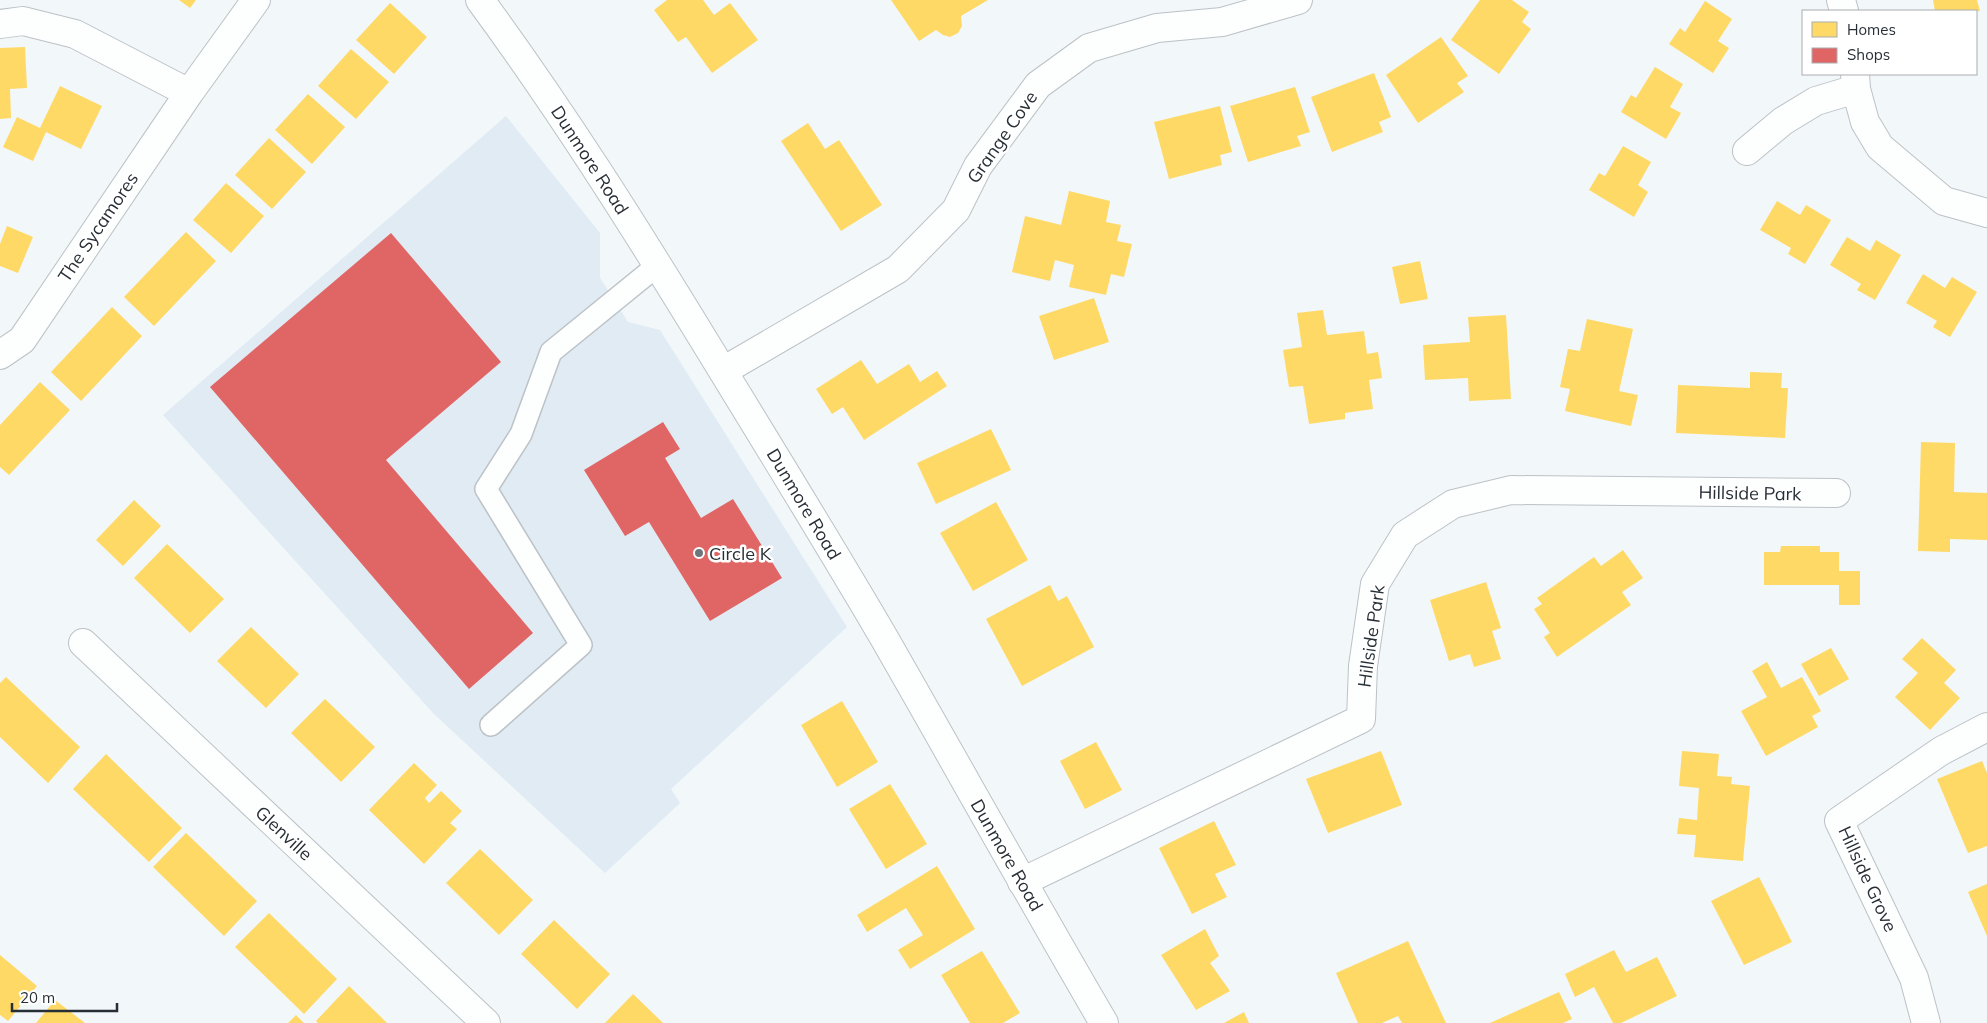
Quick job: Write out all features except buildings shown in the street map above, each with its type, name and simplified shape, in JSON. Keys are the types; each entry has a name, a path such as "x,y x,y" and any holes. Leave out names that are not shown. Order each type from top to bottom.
{"street":[{"name":"The Sycamores","path":"0,355 22,340 189,93 256,0"},
{"name":"Dunmore Road","path":"480,0 566,122 658,265 723,371 884,638 1104,1023"},
{"name":"Grange Cove","path":"723,371 898,269 956,210 978,166 1038,85 1088,48 1158,28 1222,22 1298,0"},
{"path":"15,15 75,34 189,93"},
{"path":"1747,151 1784,121 1856,81 1865,122 1880,147 1944,201 1987,213"},
{"name":"Hillside Park","path":"1022,882 1361,719 1363,666 1375,584 1405,535 1452,504 1511,490 1836,494"},
{"name":"Glenville","path":"83,643 486,1023"},
{"name":"Hillside Grove","path":"1926,1023 1914,978 1839,821 1940,751 1987,727"}],"lane":[{"path":"491,725 581,645 486,489 522,434 551,352 658,265"}],"shaded area":[{"path":"506,116 600,233 600,278 628,322 660,330 847,627 671,789 680,803 605,873 434,714 163,415"}],"place":[{"name":"Circle K","path":"699,553"}]}
